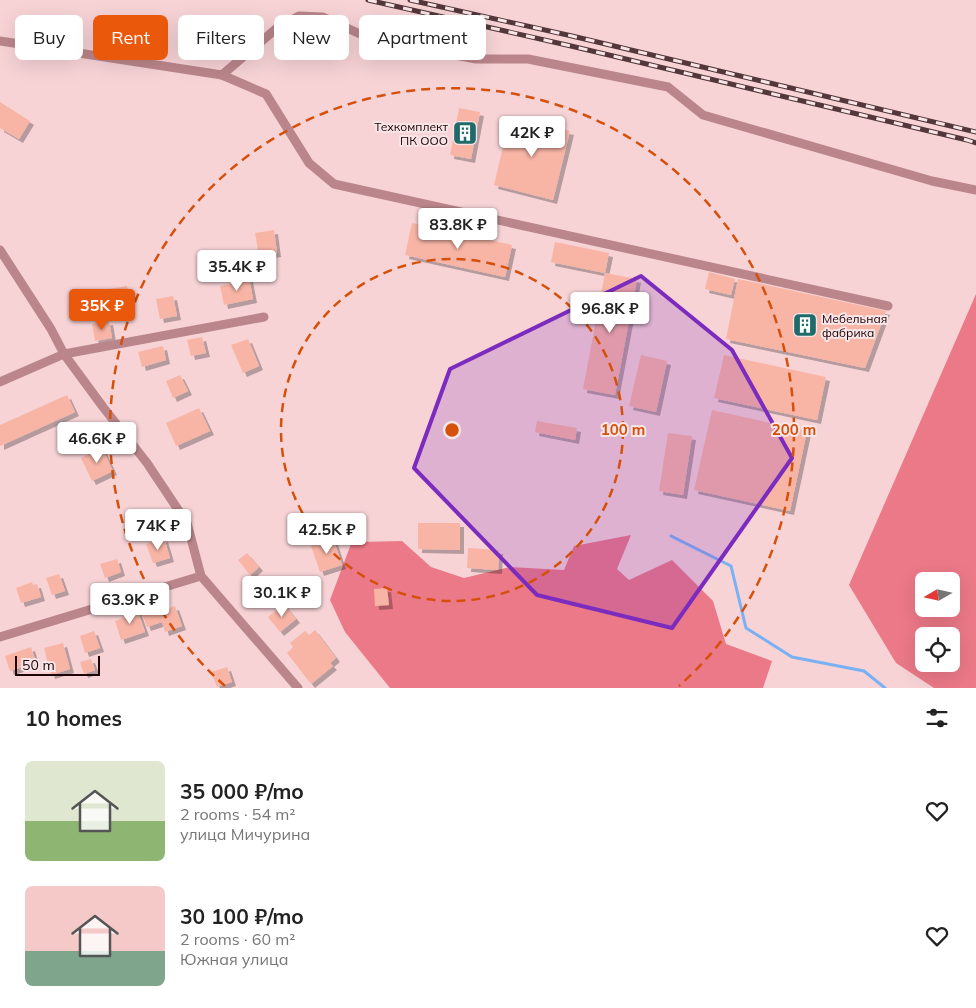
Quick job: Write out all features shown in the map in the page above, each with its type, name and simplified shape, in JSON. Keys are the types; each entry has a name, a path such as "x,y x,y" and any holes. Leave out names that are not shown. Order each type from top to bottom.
{"street":[{"path":"222,76 277,28 299,16 323,17 371,39 476,59 528,59 668,87 703,114 932,181 976,190"},
{"path":"0,41 222,76 266,94 308,164 334,184 888,306"},
{"path":"0,250 51,329 64,354 147,463 187,523 201,576 298,688"},
{"path":"0,382 64,354 264,317"},
{"path":"0,636 201,576"}],"highlighted area":[{"path":"641,276 732,350 792,458 672,628 537,595 414,468 450,369"}],"shaded area":[{"path":"976,294 976,688 934,688 896,663 849,585"},
{"path":"631,535 617,569 629,580 672,560 713,601 726,644 772,661 763,688 390,688 345,632 330,600 351,544 358,542 402,541 431,567 464,578 510,567 564,570 574,546"}],"building":[{"path":"0,102 30,121 19,139 0,128"},
{"name":"Техкомплект ПК ООО","path":"459,108 480,112 471,159 450,155"},
{"path":"510,117 570,131 553,200 494,185"},
{"path":"412,223 512,245 505,277 405,255"},
{"path":"274,230 277,253 259,256 255,233"},
{"path":"555,242 609,253 605,273 551,262"},
{"path":"709,272 735,279 731,295 705,289"},
{"path":"605,273 637,279 615,395 583,389"},
{"path":"249,278 253,299 224,305 220,286 237,283 236,280"},
{"name":"Мебельная фабрика","path":"738,279 886,311 865,368 726,339"},
{"path":"127,286 131,306 113,309 109,289"},
{"path":"173,296 177,316 160,319 156,299"},
{"path":"109,321 112,338 95,341 92,324"},
{"path":"202,337 206,353 191,356 187,340"},
{"path":"248,339 259,366 243,373 231,345"},
{"path":"163,346 166,360 142,367 138,352"},
{"path":"641,355 667,361 656,412 629,406"},
{"path":"724,355 826,377 817,420 714,398"},
{"path":"180,375 188,391 173,398 166,381"},
{"path":"67,395 75,412 0,446 0,425"},
{"path":"199,408 210,431 176,446 166,423"},
{"path":"712,410 807,431 790,511 694,490"},
{"path":"537,421 577,428 575,440 535,432"},
{"path":"668,433 692,436 683,495 659,491"},
{"path":"102,448 113,471 92,481 81,458"},
{"path":"418,523 460,523 460,550 418,549"},
{"path":"164,538 170,558 153,563 146,544"},
{"path":"333,538 342,565 320,572 311,546"},
{"path":"468,548 499,550 498,570 467,568"},
{"path":"247,553 259,567 250,575 238,560"},
{"path":"117,559 121,572 105,578 100,564"},
{"path":"59,574 65,591 52,595 46,578"},
{"path":"32,582 33,585 37,584 41,597 21,603 16,588"},
{"path":"387,588 389,605 375,606 374,589"},
{"path":"284,604 296,619 280,632 268,617"},
{"path":"175,606 182,626 165,632 162,622 147,627 141,611 151,608 153,614"},
{"path":"137,609 145,632 121,640 115,621 131,615 129,611"},
{"path":"315,630 336,658 330,663 333,666 311,684 287,653 293,647 290,643 305,631 309,635"},
{"path":"94,631 100,648 85,653 80,636"},
{"path":"63,643 70,669 51,675 44,648"},
{"path":"31,647 36,663 10,671 5,656"},
{"path":"91,659 95,670 84,674 80,662"},
{"path":"227,667 232,682 217,687 211,672"}],"waterway":[{"path":"671,536 731,566 746,628 792,657 864,671 885,688"}],"railway":[{"path":"368,0 571,46 976,143"},
{"path":"410,0 572,36 976,132"}],"place":[{"name":"Техкомплект ПК ООО","path":"465,133"},
{"name":"Мебельная фабрика","path":"805,325"}]}
